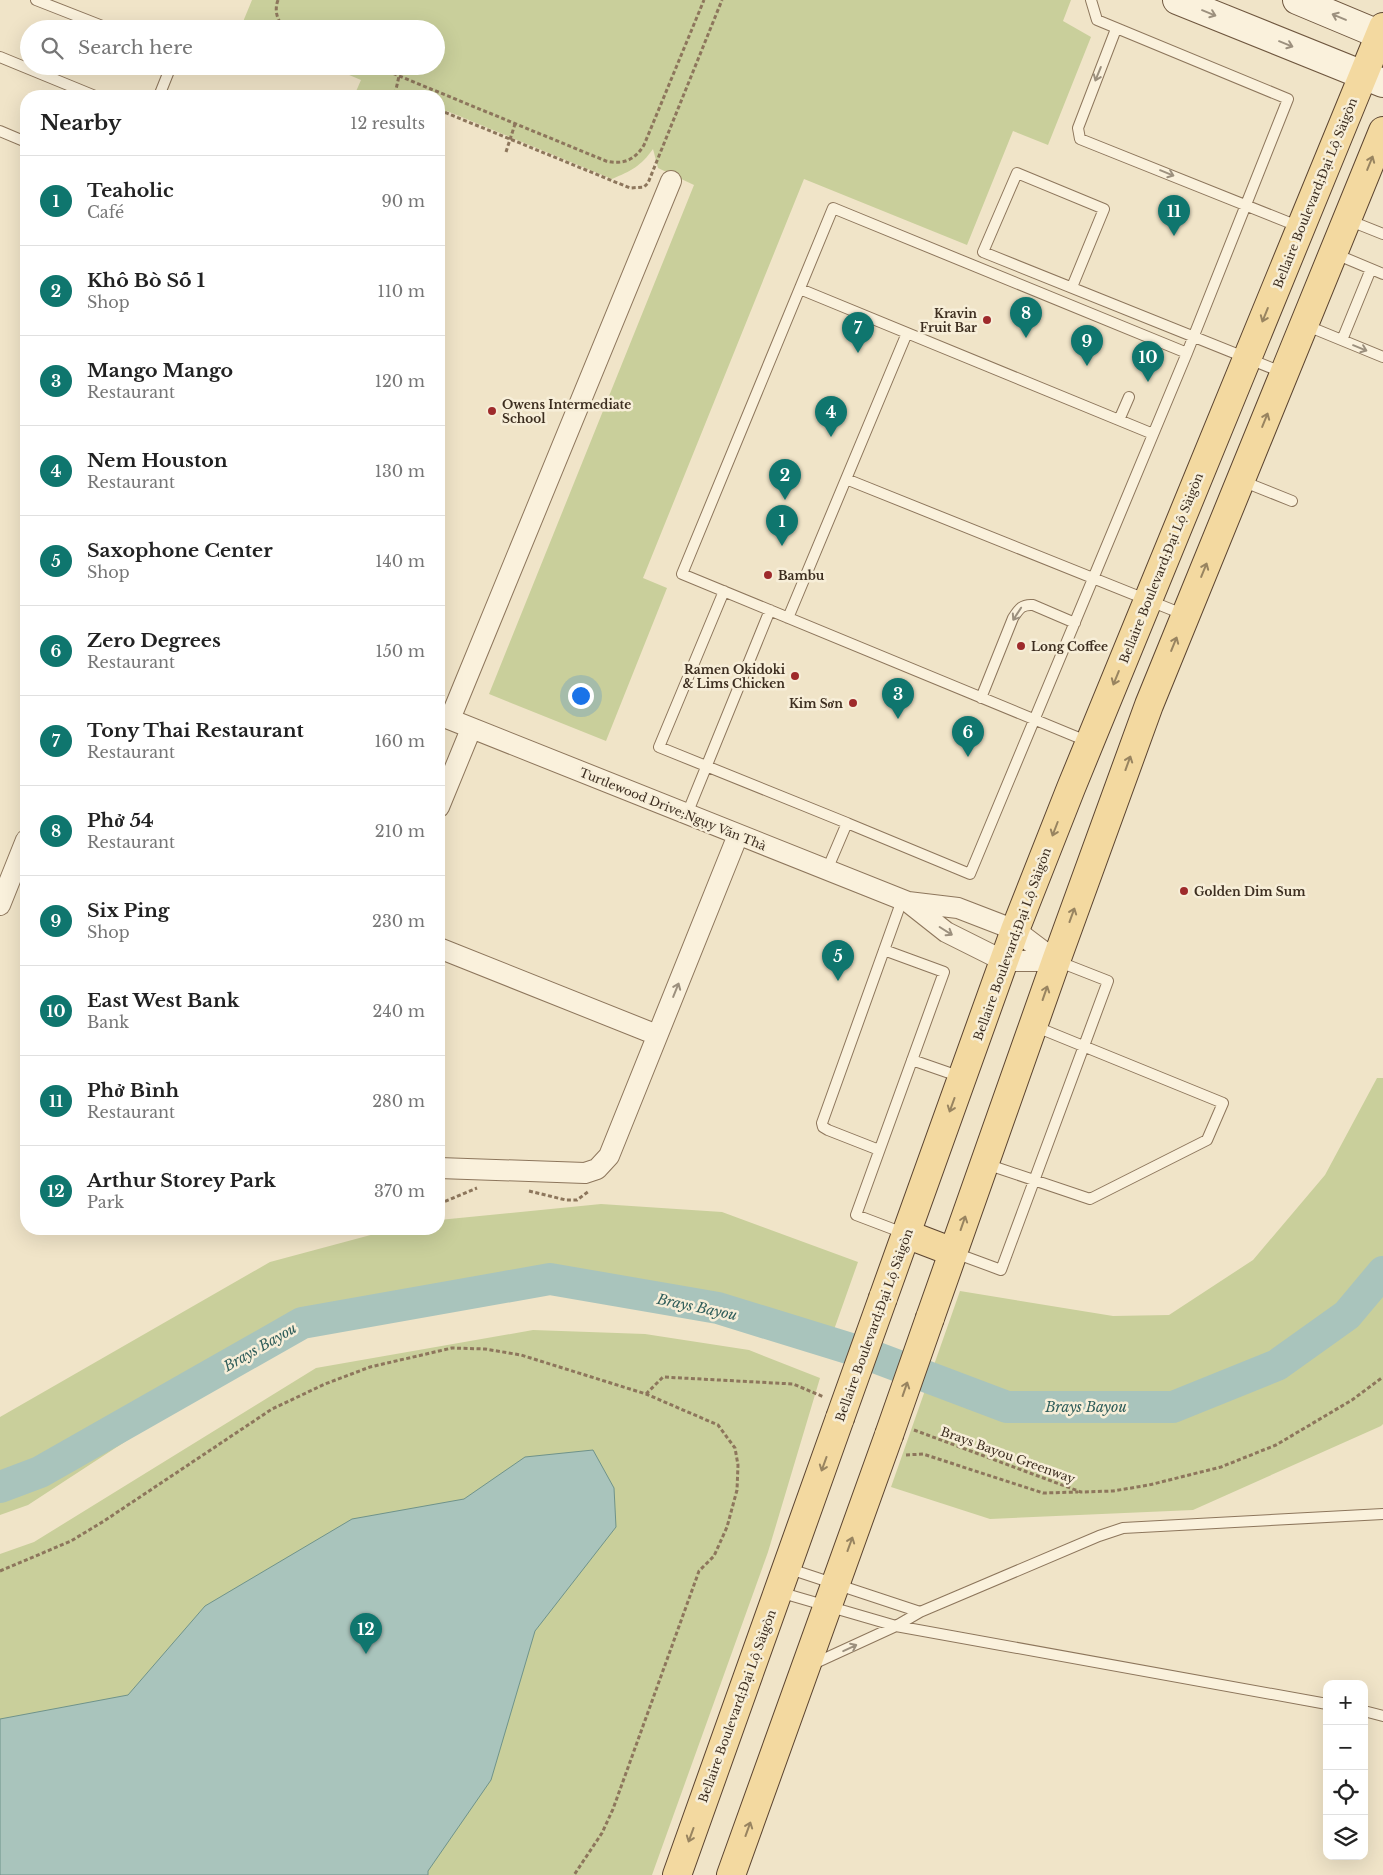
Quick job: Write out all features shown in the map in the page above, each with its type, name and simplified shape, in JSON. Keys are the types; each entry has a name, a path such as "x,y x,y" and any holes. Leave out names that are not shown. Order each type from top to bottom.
{"main road":[{"path":"1177,0 1373,79"},
{"path":"1297,0 1382,33"},
{"name":"Bellaire Boulevard;Đại Lộ Sàigòn","path":"677,1875 783,1580 834,1408 883,1298 1015,930 1301,227 1373,79 1382,33"},
{"path":"731,1875 831,1595 895,1438 930,1318 1033,1025 1149,705 1383,131"},
{"path":"906,1234 953,1252"}],"street":[{"path":"445,715 671,181"},
{"name":"Turtlewood Drive;Ngụy Văn Thà","path":"445,717 905,901 958,908 1015,930 1056,961"},
{"path":"445,793 471,728"},
{"path":"445,1168 585,1173 597,1169 609,1156 738,835"},
{"path":"0,905 20,862"},
{"name":"Turtlewood Drive;Ngụy Văn Thà","path":"905,901 946,932 1004,961 1056,961"},
{"path":"445,950 657,1035"}],"lane":[{"path":"36,0 87,20"},
{"path":"724,591 659,747 970,874 1187,353 1288,99 1097,20 1090,0"},
{"path":"1116,29 1078,128 1080,138 1301,227"},
{"path":"0,57 20,65"},
{"path":"44,75 80,90"},
{"path":"161,90 167,75"},
{"path":"0,131 20,139"},
{"path":"1072,287 1104,209 1017,173 984,252 1284,373"},
{"path":"1090,743 682,574 833,208 1187,353"},
{"path":"1347,219 1383,234"},
{"path":"1333,253 1383,274"},
{"path":"1342,340 1371,269"},
{"path":"800,289 1153,434"},
{"path":"1304,325 1383,357"},
{"path":"788,618 907,333"},
{"path":"1168,368 1179,372"},
{"path":"1119,420 1129,397"},
{"path":"846,480 1186,616"},
{"path":"1241,480 1292,501"},
{"path":"981,698 1013,618 1021,606 1026,604 1033,605 1075,623"},
{"path":"688,814 770,610"},
{"path":"828,870 847,823"},
{"path":"880,1150 828,1130 823,1127 822,1123 884,950 905,901"},
{"path":"884,950 944,972 856,1215 906,1234"},
{"path":"953,1252 1001,1270 1108,981 1056,961"},
{"path":"984,1163 1090,1199 1207,1140 1223,1103 1033,1025"},
{"path":"912,1060 962,1078"},
{"path":"805,1668 896,1626 920,1612 1123,1528 1383,1514"},
{"path":"783,1580 831,1595 920,1612"},
{"path":"783,1580 831,1595 896,1626 1323,1703"},
{"path":"1368,1712 1383,1716"}],"path":[{"path":"278,0 276,10 280,20"},
{"path":"445,95 606,161 621,163 635,157 644,145 704,0"},
{"path":"445,112 630,188 644,187 648,183 722,0"},
{"path":"395,90 399,76 433,90"},
{"path":"506,152 515,124"},
{"path":"0,1571 80,1536 272,1409 325,1384 370,1367 452,1348 521,1355 646,1394 718,1425 735,1448 738,1464 737,1490 727,1527 714,1556 699,1571 613,1809 602,1833 574,1875"},
{"name":"Brays Bayou Greenway","path":"895,1438 1081,1492 1114,1491 1220,1467 1276,1445 1352,1400 1383,1377"},
{"path":"646,1394 663,1378 793,1384 834,1408"},
{"path":"895,1438 899,1455 923,1454 1043,1493 1081,1492"}],"green space":[{"path":"252,0 1071,0 1063,21 1091,37 1048,145 1013,131 967,245 804,179 643,578 667,588 606,741 489,694 694,185 658,168 653,149 635,167 612,179 447,111 445,116 445,90 357,90 361,80 349,75 445,75 445,20 244,20"},
{"path":"1377,1078 1383,1078 1383,1424 1381,1426 1193,1510 990,1519 891,1487 960,1291 1113,1316 1169,1315 1253,1260 1325,1175"},
{"path":"601,1204 722,1212 858,1262 830,1341 792,1324 671,1298 550,1292 320,1327 235,1370 28,1505 0,1515 0,1417 270,1262 371,1235 445,1235 445,1219"},
{"path":"533,1330 645,1334 749,1350 820,1378 768,1552 652,1875 0,1875 0,1554 34,1542 316,1368"}],"water":[{"path":"593,1450 614,1488 616,1527 535,1631 491,1780 428,1871 428,1875 0,1875 0,1719 128,1695 205,1606 352,1519 464,1499 525,1457"}],"waterway":[{"name":"Brays Bayou","path":"0,1487 40,1472 302,1323 550,1279 718,1308 864,1353 1007,1407 1173,1407 1277,1365 1347,1315 1383,1272"}],"place":[{"name":"Phở Bình","path":"1174,236"},
{"name":"Kravin Fruit Bar","path":"987,320"},
{"name":"Phở 54","path":"1026,338"},
{"name":"Tony Thai Restaurant","path":"858,353"},
{"name":"Six Ping","path":"1087,366"},
{"name":"East West Bank","path":"1148,382"},
{"name":"Owens Intermediate School","path":"492,411"},
{"name":"Nem Houston","path":"831,437"},
{"name":"Khô Bò Số 1","path":"785,500"},
{"name":"Teaholic","path":"782,546"},
{"name":"Bambu","path":"768,575"},
{"name":"Long Coffee","path":"1021,646"},
{"name":"Ramen Okidoki & Lims Chicken","path":"795,676"},
{"name":"Kim Sơn","path":"853,703"},
{"name":"Mango Mango","path":"898,719"},
{"name":"Zero Degrees","path":"968,757"},
{"name":"Golden Dim Sum","path":"1184,891"},
{"name":"Saxophone Center","path":"838,981"},
{"name":"Arthur Storey Park","path":"366,1654"}]}
